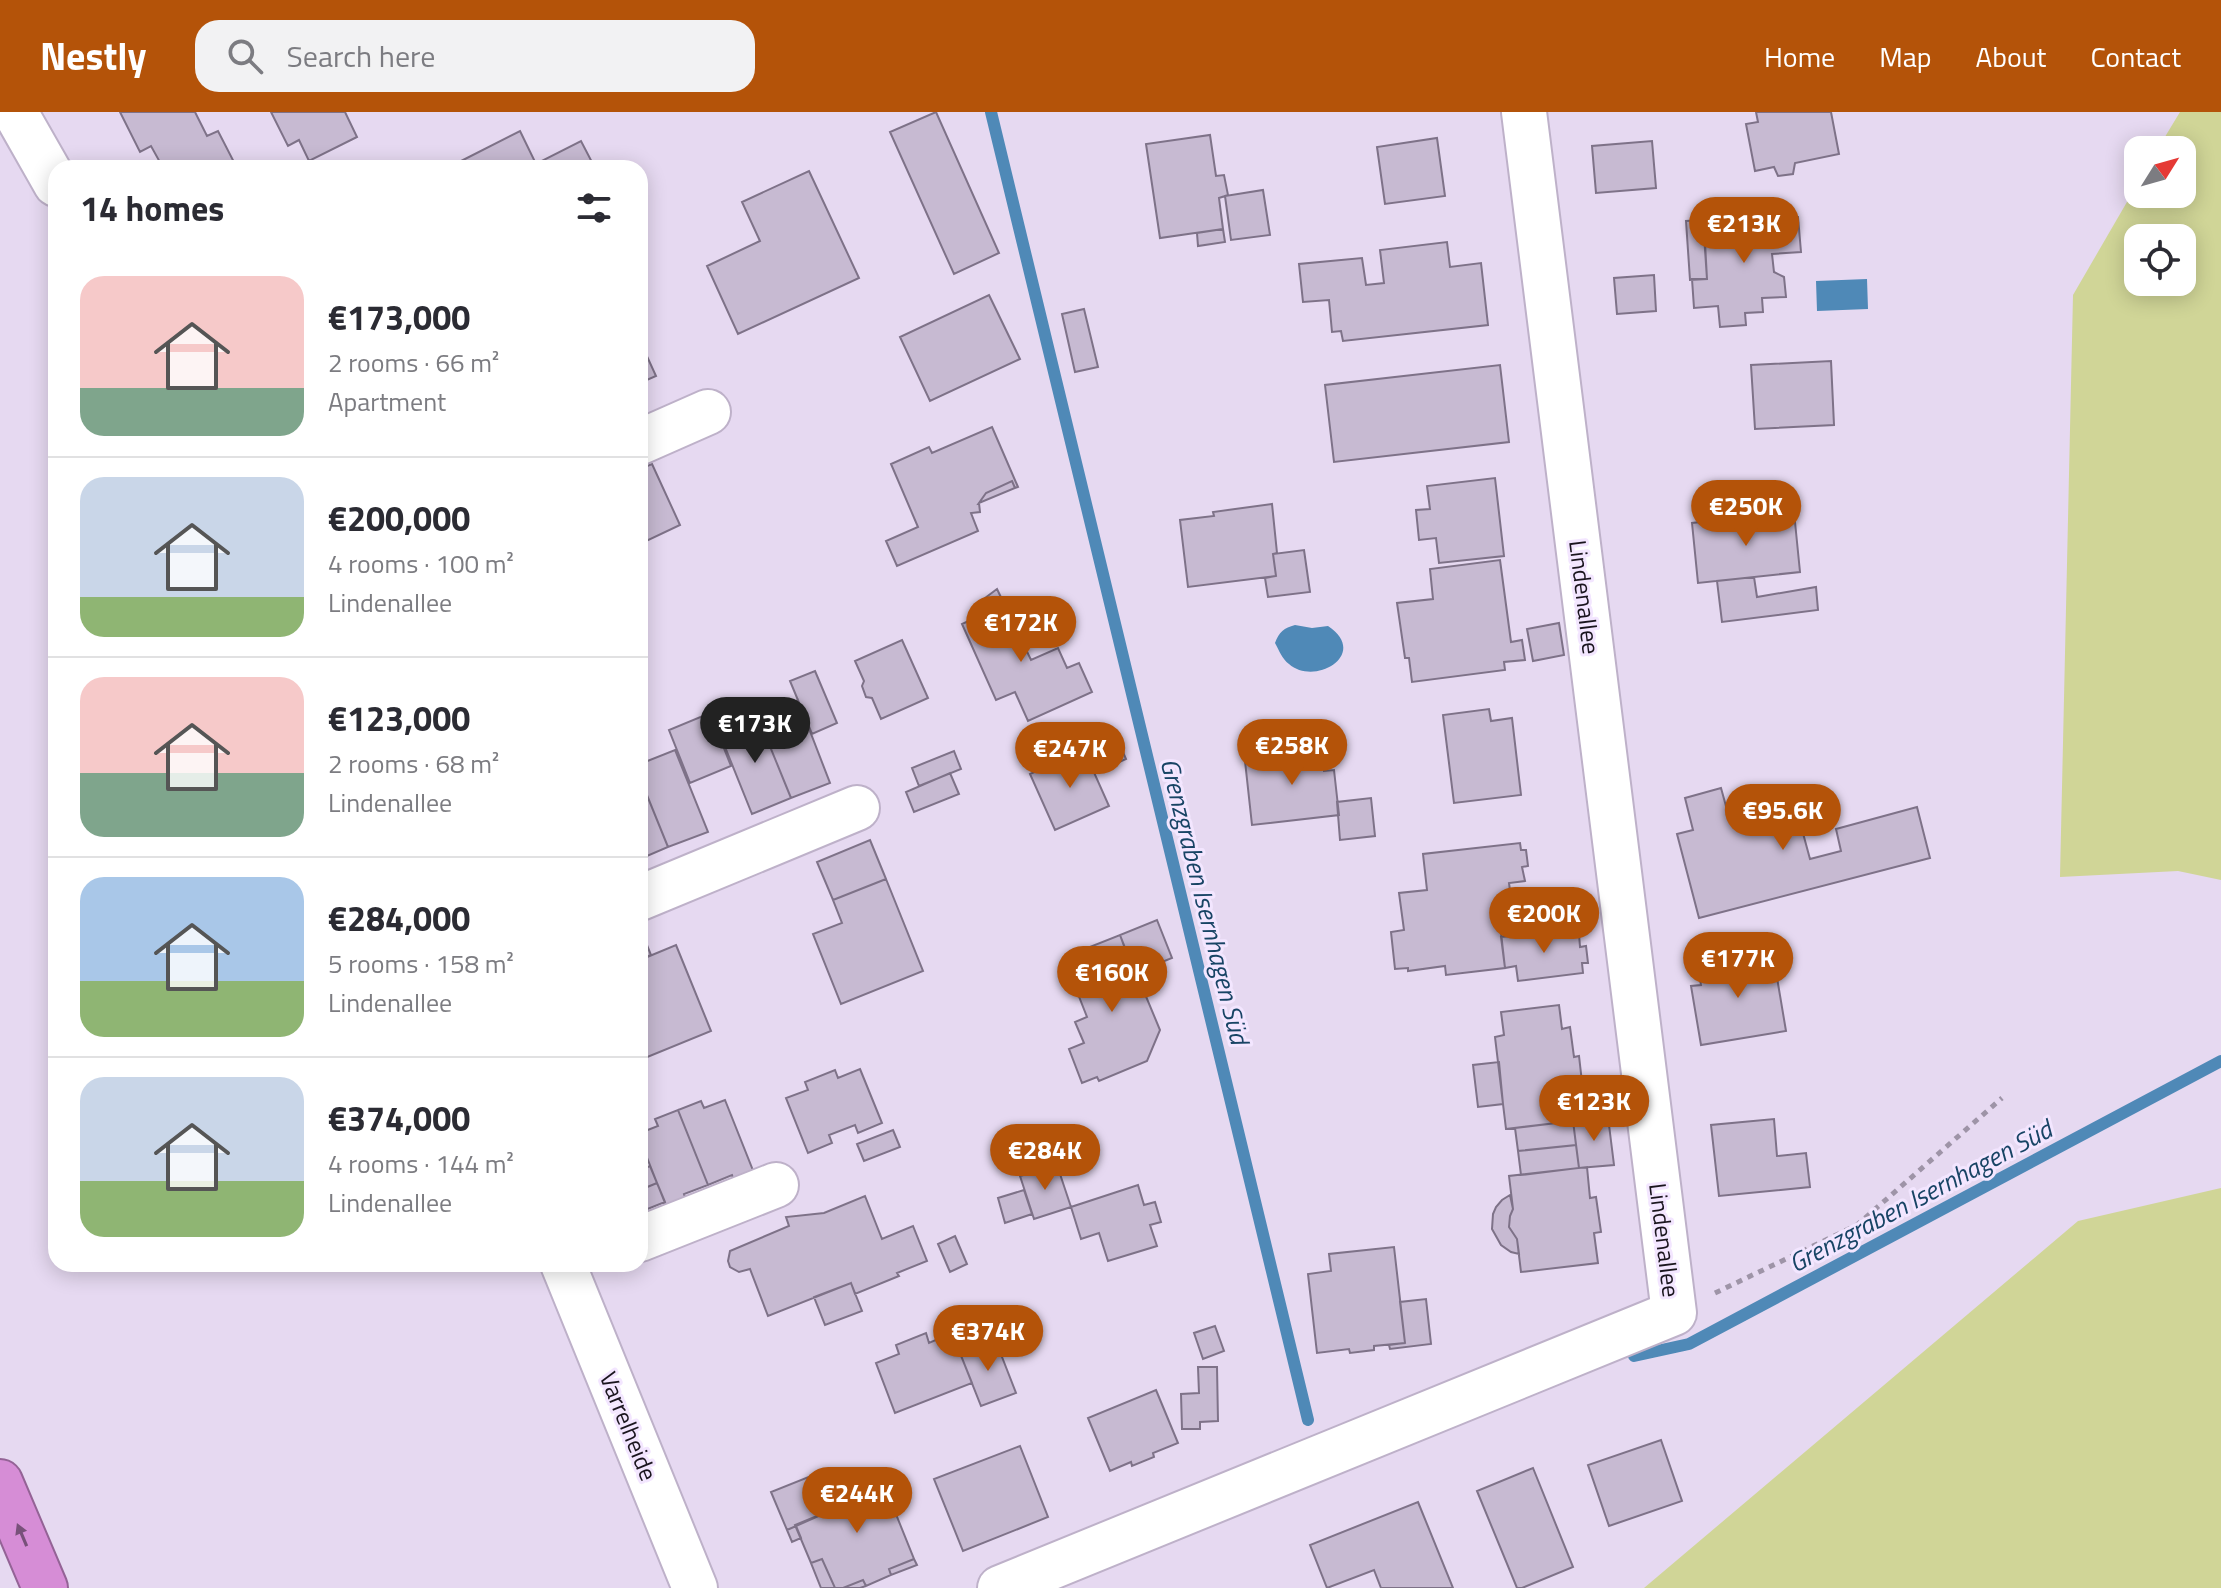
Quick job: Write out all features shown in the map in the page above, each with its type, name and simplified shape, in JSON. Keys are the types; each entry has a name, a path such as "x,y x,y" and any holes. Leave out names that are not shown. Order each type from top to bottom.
{"highway":[{"path":"0,1482 45,1588"}],"street":[{"path":"15,112 48,170"},
{"name":"Lindenallee","path":"1000,1588 1674,1313 1524,112"},
{"path":"648,438 708,412"},
{"path":"648,895 857,808"},
{"path":"648,1236 776,1185"},
{"name":"Varrelheide","path":"570,1272 695,1588"}],"path":[{"path":"1674,1313 1857,1225 2002,1098"}],"green space":[{"path":"2180,112 2221,112 2221,880 2178,871 2060,877 2073,295 2124,207 2196,208 2196,136 2165,136"},
{"path":"2221,1188 2221,1588 1644,1588 2078,1221"}],"water":[{"path":"1867,279 1868,309 1817,311 1816,281"},
{"path":"1295,625 1312,628 1328,626 1339,637 1343,647 1341,656 1334,664 1312,672 1289,664 1275,643 1282,631"}],"building":[{"path":"120,112 195,112 207,136 218,131 233,160 159,160 151,146 140,152"},
{"path":"271,112 345,112 357,137 311,160 299,140 288,146"},
{"path":"936,112 999,253 954,274 890,132"},
{"path":"1756,112 1831,112 1839,154 1795,163 1793,174 1778,176 1774,167 1755,171 1746,124 1758,122"},
{"path":"520,131 534,160 463,160"},
{"path":"1210,135 1216,176 1224,175 1228,195 1219,198 1223,229 1160,238 1146,144"},
{"path":"1437,138 1445,196 1385,204 1377,147"},
{"path":"581,141 591,160 544,160"},
{"path":"1652,141 1656,188 1596,193 1592,146"},
{"path":"809,171 859,278 738,334 707,266 760,241 742,202"},
{"path":"1263,190 1270,235 1231,240 1225,196"},
{"path":"1758,213 1764,220 1798,217 1801,252 1772,254 1774,272 1784,277 1786,297 1762,298 1763,312 1745,313 1746,325 1720,327 1718,306 1694,308 1692,279 1707,279 1704,224 1734,222 1738,215"},
{"path":"1703,220 1707,279 1690,280 1686,221"},
{"path":"1223,229 1225,242 1198,246 1197,233"},
{"path":"1447,242 1450,267 1481,263 1488,325 1343,341 1341,331 1332,332 1329,300 1303,302 1299,264 1362,258 1366,285 1384,283 1380,250"},
{"path":"1654,275 1656,311 1617,314 1614,278"},
{"path":"989,295 1020,359 930,401 900,337"},
{"path":"1084,309 1098,367 1075,372 1062,314"},
{"path":"648,358 656,376 648,380"},
{"path":"1831,361 1834,425 1755,429 1751,365"},
{"path":"1500,365 1509,442 1334,462 1325,385"},
{"path":"992,427 1018,487 1015,488 1012,481 986,493 979,503 980,512 971,513 978,531 897,566 886,541 918,527 891,464 929,447 932,453"},
{"path":"652,464 680,525 648,540 648,466"},
{"path":"1495,478 1504,556 1439,563 1436,538 1419,540 1416,510 1430,509 1427,486"},
{"path":"1012,481 1015,488 979,503 986,493"},
{"path":"1272,504 1276,576 1188,587 1180,520"},
{"path":"1794,512 1800,572 1698,583 1692,523"},
{"path":"1304,550 1310,592 1268,597 1265,578 1276,576 1273,554"},
{"path":"1500,560 1511,642 1522,640 1525,660 1504,662 1505,670 1412,682 1409,658 1405,658 1397,603 1433,599 1430,569"},
{"path":"1754,577 1757,597 1816,587 1818,610 1722,622 1717,581"},
{"path":"997,589 1031,660 1058,648 1067,668 1079,663 1092,692 1028,721 1015,692 996,700 962,624 986,613 981,601"},
{"path":"1559,623 1564,655 1533,661 1527,629"},
{"path":"902,640 928,698 881,719 872,698 866,697 862,686 864,681 855,661"},
{"path":"815,671 837,723 812,734 790,681"},
{"path":"798,700 830,783 791,798 758,717"},
{"path":"1489,709 1491,721 1512,718 1521,795 1454,803 1443,715"},
{"path":"710,713 731,766 690,783 669,730"},
{"path":"758,717 791,798 752,814 719,732"},
{"path":"1116,736 1126,759 1095,773 1084,750"},
{"path":"1321,742 1324,771 1334,770 1339,815 1252,825 1245,761 1294,755 1293,745"},
{"path":"675,750 708,832 668,847 648,798 648,761"},
{"path":"1084,750 1109,806 1055,830 1030,774"},
{"path":"954,751 961,769 919,786 912,768"},
{"path":"950,773 959,794 914,812 906,792"},
{"path":"1721,788 1729,817 1794,800 1810,859 1841,851 1836,829 1917,807 1930,858 1699,918 1677,834 1693,830 1685,798"},
{"path":"648,798 668,847 648,856"},
{"path":"1371,798 1375,836 1340,840 1337,802"},
{"path":"870,840 886,879 833,900 817,862"},
{"path":"1520,843 1521,850 1526,850 1528,866 1522,867 1525,881 1509,883 1512,905 1498,906 1505,968 1446,975 1445,966 1408,971 1408,968 1395,969 1391,932 1404,930 1399,893 1427,890 1423,854"},
{"path":"886,879 923,971 841,1004 813,934 842,923 833,900"},
{"path":"1157,920 1172,958 1135,973 1120,935"},
{"path":"1555,931 1556,937 1579,934 1580,947 1586,946 1588,963 1582,963 1583,973 1518,981 1516,966 1505,968 1501,937"},
{"path":"1120,935 1142,995 1145,994 1160,1030 1147,1061 1099,1081 1097,1077 1082,1083 1069,1049 1084,1043 1075,1022 1087,1017 1078,994 1086,990 1072,954"},
{"path":"676,945 711,1031 648,1057 648,957"},
{"path":"1773,954 1786,1031 1701,1045 1691,986 1701,985 1698,967"},
{"path":"1559,1005 1562,1029 1570,1027 1574,1057 1579,1056 1583,1091 1578,1092 1582,1120 1506,1129 1495,1037 1504,1035 1501,1012"},
{"path":"1499,1062 1503,1104 1478,1107 1473,1065"},
{"path":"860,1069 882,1123 858,1133 855,1125 829,1135 832,1143 808,1153 786,1098 808,1090 805,1082 835,1070 838,1078"},
{"path":"725,1100 754,1173 734,1181 732,1175 708,1185 678,1110 701,1101 704,1108"},
{"path":"678,1110 708,1185 684,1194 686,1200 667,1208 648,1160 648,1130 658,1126 655,1119"},
{"path":"1608,1117 1614,1165 1579,1168 1573,1121"},
{"path":"1774,1119 1777,1156 1806,1153 1810,1187 1719,1196 1711,1125"},
{"path":"1573,1121 1576,1145 1518,1151 1515,1128"},
{"path":"893,1130 900,1147 864,1161 857,1144"},
{"path":"1050,1143 1057,1165 1020,1176 1014,1154"},
{"path":"1576,1145 1579,1168 1521,1175 1518,1151"},
{"path":"1057,1165 1071,1207 1034,1219 1020,1176"},
{"path":"648,1167 657,1183 648,1187"},
{"path":"1587,1167 1590,1198 1596,1197 1601,1232 1594,1233 1598,1263 1521,1272 1517,1239 1509,1227 1513,1209 1509,1176"},
{"path":"657,1183 665,1202 648,1209 648,1187"},
{"path":"1138,1185 1144,1205 1155,1202 1161,1222 1150,1225 1157,1246 1108,1261 1099,1233 1081,1239 1071,1207"},
{"path":"1024,1190 1032,1214 1005,1223 998,1198"},
{"path":"1510,1195 1513,1209 1509,1227 1517,1239 1519,1254 1501,1245 1492,1229 1496,1207"},
{"path":"865,1196 882,1239 913,1226 927,1261 855,1294 851,1283 768,1316 750,1269 739,1272 730,1267 730,1251 789,1226 786,1217 824,1213"},
{"path":"955,1236 967,1264 950,1272 938,1244"},
{"path":"1394,1247 1405,1343 1374,1346 1374,1350 1350,1353 1349,1349 1317,1353 1308,1274 1331,1271 1329,1254"},
{"path":"851,1283 862,1311 825,1325 814,1297"},
{"path":"1426,1299 1431,1344 1390,1349 1389,1345 1405,1343 1400,1302"},
{"path":"1215,1326 1224,1351 1203,1359 1194,1333"},
{"path":"926,1333 929,1343 952,1333 972,1383 895,1413 876,1363 899,1354 896,1345"},
{"path":"995,1339 1016,1393 981,1406 960,1353"},
{"path":"1198,1367 1217,1367 1218,1421 1200,1422 1200,1429 1182,1429 1181,1394 1199,1393"},
{"path":"1156,1390 1178,1443 1153,1453 1154,1457 1110,1471 1088,1418"},
{"path":"1661,1440 1682,1501 1609,1526 1588,1465"},
{"path":"1020,1446 1048,1517 963,1551 934,1479"},
{"path":"1533,1468 1573,1567 1517,1588 1477,1491"},
{"path":"826,1470 839,1507 787,1530 771,1492"},
{"path":"879,1472 914,1559 889,1569 891,1575 866,1586 863,1580 835,1588 822,1559 811,1563 795,1525 839,1507 832,1491"},
{"path":"1418,1502 1453,1588 1381,1588 1374,1570 1327,1588 1310,1545"},
{"path":"796,1526 801,1538 792,1542 787,1530"},
{"path":"822,1559 835,1588 821,1588 811,1563"},
{"path":"914,1559 917,1565 891,1575 889,1569"},
{"path":"863,1580 866,1586 843,1588"}],"waterway":[{"name":"Grenzgraben Isernhagen Süd","path":"991,112 1308,1420"},
{"name":"Grenzgraben Isernhagen Süd","path":"1634,1356 1689,1344 2221,1061"}]}
